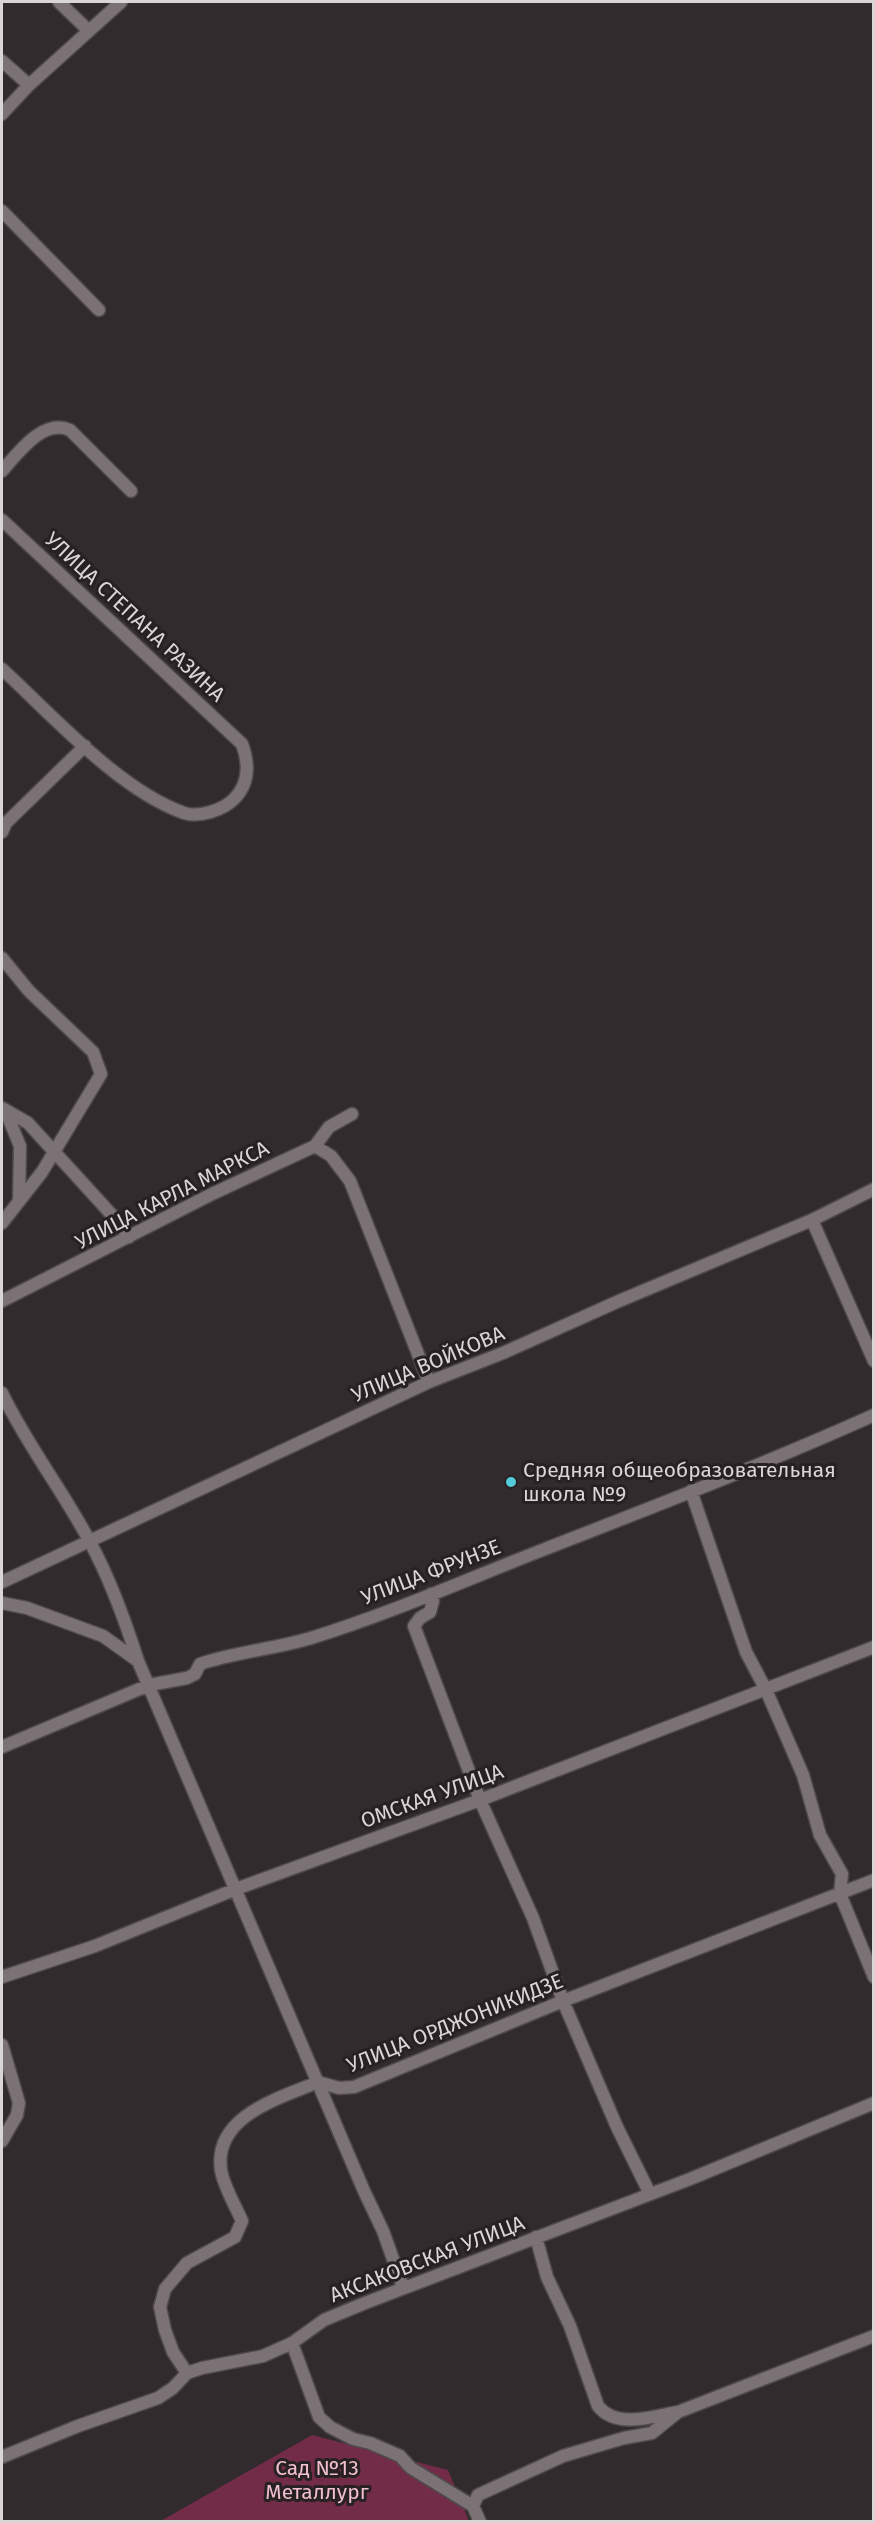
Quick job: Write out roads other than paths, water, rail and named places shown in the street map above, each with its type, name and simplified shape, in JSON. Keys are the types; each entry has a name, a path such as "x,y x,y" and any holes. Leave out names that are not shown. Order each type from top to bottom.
{"street":[{"path":"59,2 89,31"},
{"path":"2,114 28,85 121,2"},
{"path":"2,61 28,85"},
{"path":"2,211 99,310"},
{"path":"2,471 40,433 54,426 62,426 70,430 131,491"},
{"name":"УЛИЦА СТЕПАНА РАЗИНА","path":"2,520 242,744 248,760 247,776 235,799 221,808 201,814 185,814 142,793 85,746"},
{"path":"2,669 85,746 3,824"},
{"path":"2,958 29,991 93,1052 101,1074 42,1172 2,1223"},
{"path":"4,1110 28,1122 106,1208 129,1237"},
{"path":"4,1110 20,1146 19,1201"},
{"name":"УЛИЦА КАРЛА МАРКСА","path":"2,1301 212,1194 315,1146 329,1127 352,1114"},
{"path":"315,1146 332,1156 350,1181 429,1382"},
{"name":"УЛИЦА ВОЙКОВА","path":"2,1582 429,1382 812,1220 873,1189"},
{"path":"812,1220 873,1361"},
{"path":"2,1393 19,1429 91,1542 127,1628 138,1661 364,2192 383,2231 403,2287"},
{"name":"УЛИЦА ФРУНЗЕ","path":"2,1747 149,1684 187,1678 195,1674 200,1664 226,1656 244,1654 310,1638 431,1594 755,1467 873,1415"},
{"path":"691,1491 746,1652 766,1690 803,1775 820,1835 842,1874 840,1894 873,1977"},
{"path":"431,1594 433,1601 430,1612 420,1618 414,1626 480,1800 533,1918 563,2001 617,2127 650,2194"},
{"path":"2,1603 27,1608 104,1636 138,1661"},
{"name":"ОМСКАЯ УЛИЦА","path":"2,1977 95,1946 236,1889 480,1800 873,1647"},
{"name":"УЛИЦА ОРДЖОНИКИДЗЕ","path":"318,2082 339,2088 354,2087 563,2001 873,1880"},
{"path":"2,2045 19,2103 17,2115 2,2141"},
{"path":"188,2373 173,2352 160,2307 165,2289 187,2264 235,2237 242,2221 221,2172 221,2152 226,2138 234,2126 251,2111 318,2082"},
{"name":"АКСАКОВСКАЯ УЛИЦА","path":"2,2457 78,2426 158,2398 173,2388 188,2373 262,2356 292,2343 324,2320 403,2287 446,2273 650,2194 873,2103"},
{"path":"536,2238 547,2277 570,2326 598,2406 604,2415 614,2419 637,2419 678,2412 873,2336"},
{"path":"292,2343 319,2416 330,2427 353,2439 370,2443 400,2456 411,2468 473,2506 480,2522"},
{"path":"473,2506 478,2495 563,2456 624,2438 652,2433 678,2412"}],"place":[{"name":"Средняя общеобразовательная школа №9","path":"511,1482"}],"park label":[{"name":"Сад №13 Металлург","path":"317,2480"}]}
